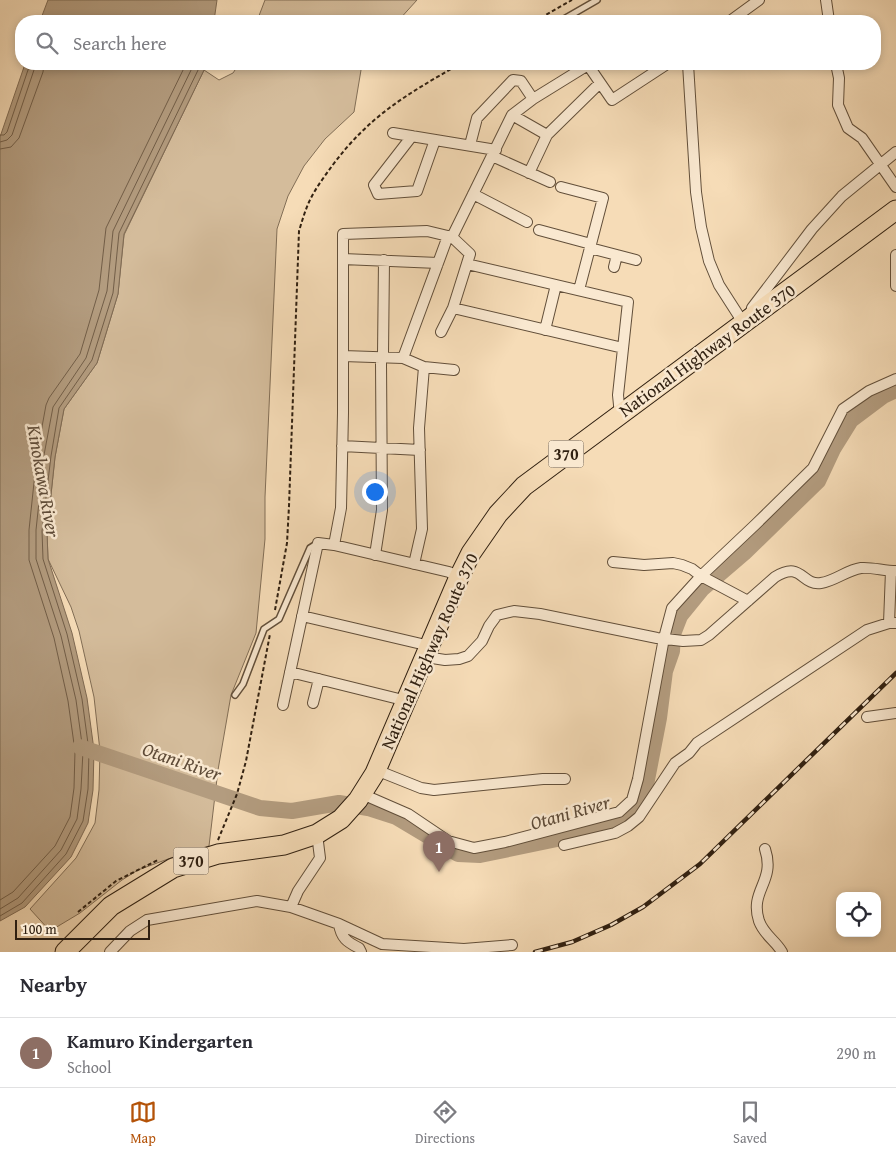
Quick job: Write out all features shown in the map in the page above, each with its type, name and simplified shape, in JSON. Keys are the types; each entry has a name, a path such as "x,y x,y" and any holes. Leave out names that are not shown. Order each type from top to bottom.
{"highway":[{"name":"National Highway Route 370","path":"65,952 111,906 173,868 218,854 284,845 317,834 341,819 360,797 376,770 459,577 471,553 498,514 524,486 896,211"}],"street":[{"path":"738,15 759,0"},
{"path":"826,0 828,15"},
{"path":"403,358 450,236 494,153 512,114 579,70"},
{"path":"592,70 612,100 658,70"},
{"path":"688,70 696,192 703,236 709,260 719,285 747,322"},
{"path":"837,70 839,78 838,105 848,128 862,138 896,187"},
{"path":"470,146 477,118 513,80 521,81 533,99"},
{"path":"529,173 546,135 600,83"},
{"path":"512,114 546,135"},
{"path":"393,134 470,146 494,153 529,173 550,182"},
{"path":"412,136 374,185 378,194 417,191 435,140"},
{"path":"747,322 752,308 812,229 842,196 896,152"},
{"path":"561,187 603,198 578,290"},
{"path":"473,194 527,222"},
{"path":"539,230 636,260"},
{"path":"334,545 340,508 342,446 343,234 427,231 450,236 470,254 452,308 441,332"},
{"path":"614,267 617,255"},
{"path":"896,255 896,286"},
{"path":"343,259 438,263"},
{"path":"375,555 382,510 384,260"},
{"path":"467,264 628,302 618,395 620,415"},
{"path":"545,330 556,284"},
{"path":"452,308 623,348"},
{"path":"343,356 403,358 424,367 454,370"},
{"path":"414,564 422,529 419,428 424,367"},
{"path":"360,797 408,814 448,840 474,848 505,842 619,812 632,800 638,779 669,639 672,608 701,576 812,468 843,410 869,391 896,379"},
{"path":"342,446 420,450"},
{"path":"283,705 318,543 334,545 449,572 459,577"},
{"path":"613,562 644,565 682,565 692,568 701,576 748,601"},
{"path":"302,616 428,651 444,660 459,659 468,656 482,641 489,626 497,616 514,611 540,614 669,639 693,641 709,635 784,572 794,571 813,583 821,583 860,568 893,571 893,623 867,630 697,743 689,753 674,763 639,817 628,826 615,833 564,845"},
{"path":"290,672 407,701"},
{"path":"313,703 319,679"},
{"path":"867,717 896,713"},
{"path":"376,770 421,788 434,790 543,779 565,779"},
{"path":"291,907 298,891 320,858 317,834"},
{"path":"765,849 769,870 766,880 757,895 758,913 764,933 778,945 782,952"},
{"path":"110,952 130,931 147,920 257,900 291,907 339,924 382,944 464,949 512,945"},
{"path":"339,924 344,938 359,948 361,952"}],"lane":[{"path":"571,15 597,0"},
{"path":"235,695 243,684 264,629 279,619 310,548 318,543"}],"path":[{"path":"545,15 572,0"},
{"path":"218,854 217,843 237,794 246,761 287,543 290,506 299,231 309,202 320,183 340,155 363,130 381,113 411,92 450,70"}],"shaded area":[{"path":"265,0 417,0 403,15 259,15"},
{"path":"204,70 219,80 235,70 361,70 354,112 325,139 304,166 288,196 277,229 265,497 265,539 256,633 231,695 218,770 209,846 138,870 80,913 50,931 30,909 76,858 95,823 99,790 100,751 94,697 79,631 71,607 48,559 47,532 55,457 64,409 97,363 118,294 124,235"}],"water":[{"path":"48,0 217,0 215,15 42,15"},
{"name":"Kinokawa River","path":"23,70 204,70 124,234 118,294 97,363 64,409 55,457 47,532 48,559 72,633 87,698 94,750 93,790 88,823 71,857 25,907 0,921 0,137"}],"waterway":[{"name":"Otani River","path":"80,747 260,808 292,811 339,803 368,808 396,817 458,854 480,855 557,839 617,821 636,810 645,790 659,718 665,671 672,651 673,634 680,616 702,589 744,553 818,481 833,449 851,420 883,396 896,390"}],"railway":[{"path":"535,952 572,942 611,925 643,907 700,864 896,673"}],"place":[{"name":"Kamuro Kindergarten","path":"439,872"}]}
